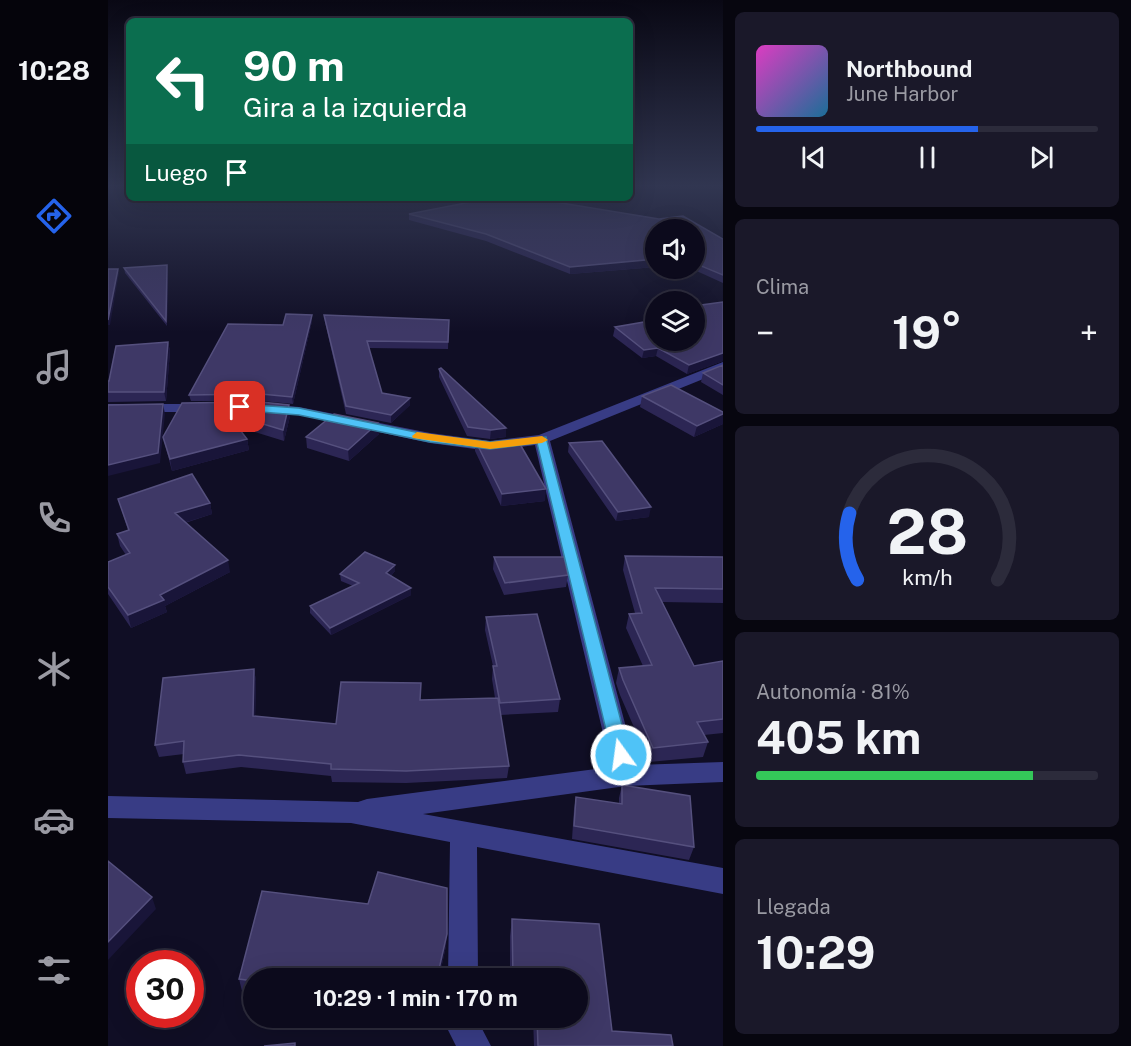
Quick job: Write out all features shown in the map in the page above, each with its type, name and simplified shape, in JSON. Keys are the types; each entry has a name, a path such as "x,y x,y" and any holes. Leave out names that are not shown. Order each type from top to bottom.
{"street":[{"path":"250,407 299,411 430,438 490,446 542,439 723,366"},
{"path":"108,408 214,407"},
{"path":"542,439 626,776"},
{"path":"108,807 351,812 626,776 723,772"},
{"path":"351,812 723,881"},
{"path":"463,833 463,968"},
{"path":"463,1028 475,1046"}],"building":[{"path":"485,234 645,234 645,260 570,267"},
{"path":"705,234 714,234 723,239 723,275 705,268"},
{"path":"167,265 166,321 124,268"},
{"path":"108,269 118,269 108,320"},
{"path":"723,302 723,353 689,365 663,351 705,351 705,304"},
{"path":"286,314 312,315 292,397 261,394 189,395 228,324 283,325"},
{"path":"324,315 449,320 448,342 367,341 382,393 410,398 391,415 346,406"},
{"path":"645,322 645,350 644,350 615,327"},
{"path":"168,342 164,392 108,392 108,381 116,346"},
{"path":"723,365 723,385 703,373"},
{"path":"441,368 506,428 491,430 468,427 439,369"},
{"path":"671,385 723,414 697,426 642,396"},
{"path":"261,402 289,405 283,430 227,413 247,439 170,459 163,437 182,403"},
{"path":"163,404 158,453 108,465 108,405"},
{"path":"334,414 378,423 348,450 306,437"},
{"path":"517,439 546,489 502,494 475,440 491,442"},
{"path":"602,441 651,507 618,512 569,443"},
{"path":"192,474 210,503 175,513 228,560 160,595 164,600 128,615 108,587 108,562 130,553 117,534 129,530 118,499"},
{"path":"365,552 395,565 386,573 411,588 330,628 310,606 359,583 340,574"},
{"path":"625,556 723,557 723,589 655,588 694,666 723,661 723,719 697,722 708,742 653,748 619,668 652,665 629,614 642,613"},
{"path":"494,557 564,557 568,575 505,583"},
{"path":"537,614 560,699 500,703 493,666 497,666 486,617"},
{"path":"254,669 253,716 336,724 341,682 421,683 420,700 498,698 509,766 406,771 331,769 331,764 239,755 183,762 184,741 155,745 163,678"},
{"path":"622,785 690,796 694,847 574,826 576,797 622,804"},
{"path":"108,861 152,897 108,942"},
{"path":"378,872 447,888 447,934 439,968 243,968 243,980 239,979 262,891 368,904"},
{"path":"512,919 599,924 612,1031 671,1035 673,1046 538,1046 537,1028 588,1028 588,968 513,968"},
{"path":"295,1043 295,1046 264,1046"}],"slow traffic":[{"path":"417,436 490,446 542,440"}],"route":[{"path":"240,407 299,411 430,438 490,446 542,439 621,755"}]}
